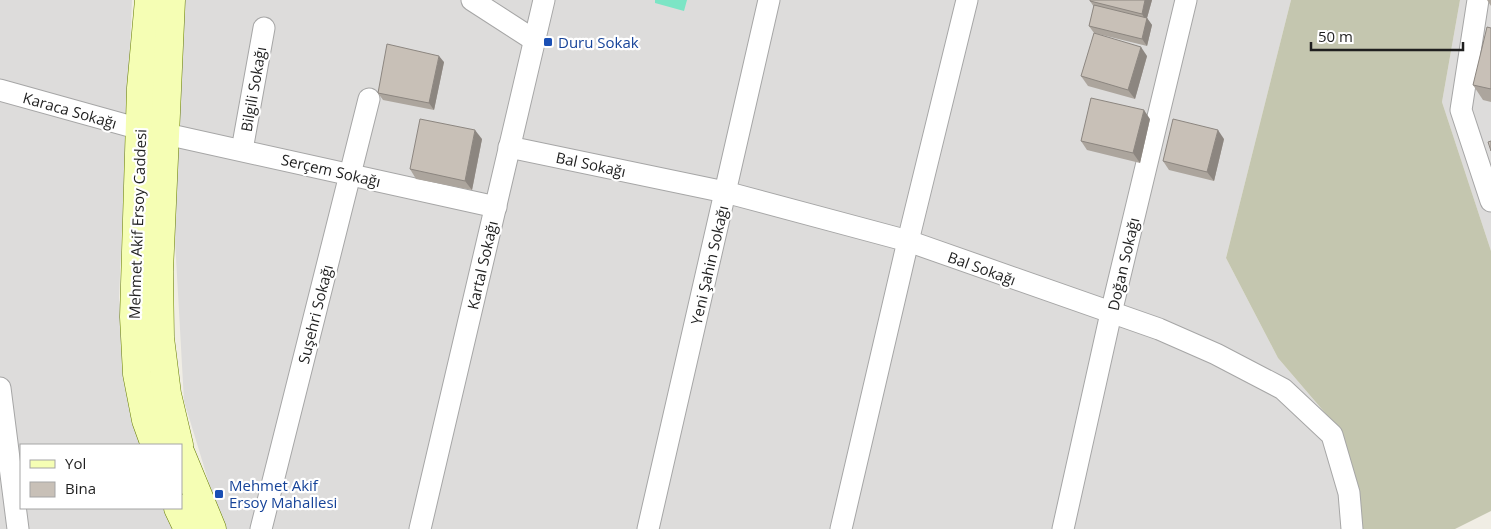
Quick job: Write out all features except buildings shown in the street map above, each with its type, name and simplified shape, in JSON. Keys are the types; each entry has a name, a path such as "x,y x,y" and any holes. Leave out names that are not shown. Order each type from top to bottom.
{"main road":[{"name":"Mehmet Akif Ersoy Caddesi","path":"149,0 141,88 134,317 137,374 146,420 155,444"},
{"name":"Mehmet Akif Ersoy Caddesi","path":"171,0 159,271 160,338 166,394 179,444"},
{"path":"182,456 212,529"},
{"path":"178,509 188,529"}],"street":[{"path":"472,0 534,40"},
{"name":"Kartal Sokağı","path":"420,529 544,0"},
{"name":"Yeni Şahin Sokağı","path":"648,529 769,0"},
{"path":"841,529 908,241 967,0"},
{"name":"Doğan Sokağı","path":"1063,529 1186,0"},
{"path":"1478,0 1461,110 1491,201"},
{"name":"Bilgili Sokağı","path":"242,150 264,28"},
{"name":"Karaca Sokağı","path":"0,90 140,129 166,134"},
{"name":"Suşehri Sokağı","path":"262,529 369,99"},
{"name":"Serçem Sokağı","path":"166,134 496,207"},
{"name":"Bal Sokağı","path":"510,147 725,192 908,241 1159,329 1216,354 1283,390 1332,435 1349,492 1352,529"},
{"path":"0,388 17,529"},
{"path":"0,519 17,529"}],"shaded area":[{"path":"0,0 132,0 119,297 133,408 145,444 20,444 20,509 165,509 172,529 0,529"},
{"path":"182,0 1291,0 1226,258 1278,358 1338,428 1360,529 223,529 184,401 172,186"},
{"path":"1291,0 1460,0 1442,102 1491,251 1491,511 1455,529 1360,529 1338,428 1278,358 1226,258"},
{"path":"1460,0 1491,0 1491,251 1442,102"}],"green space":[{"path":"655,0 687,0 684,11 655,3"}],"place":[{"name":"Duru Sokak","path":"548,42"},
{"name":"Mehmet Akif Ersoy Mahallesi","path":"219,494"}]}
